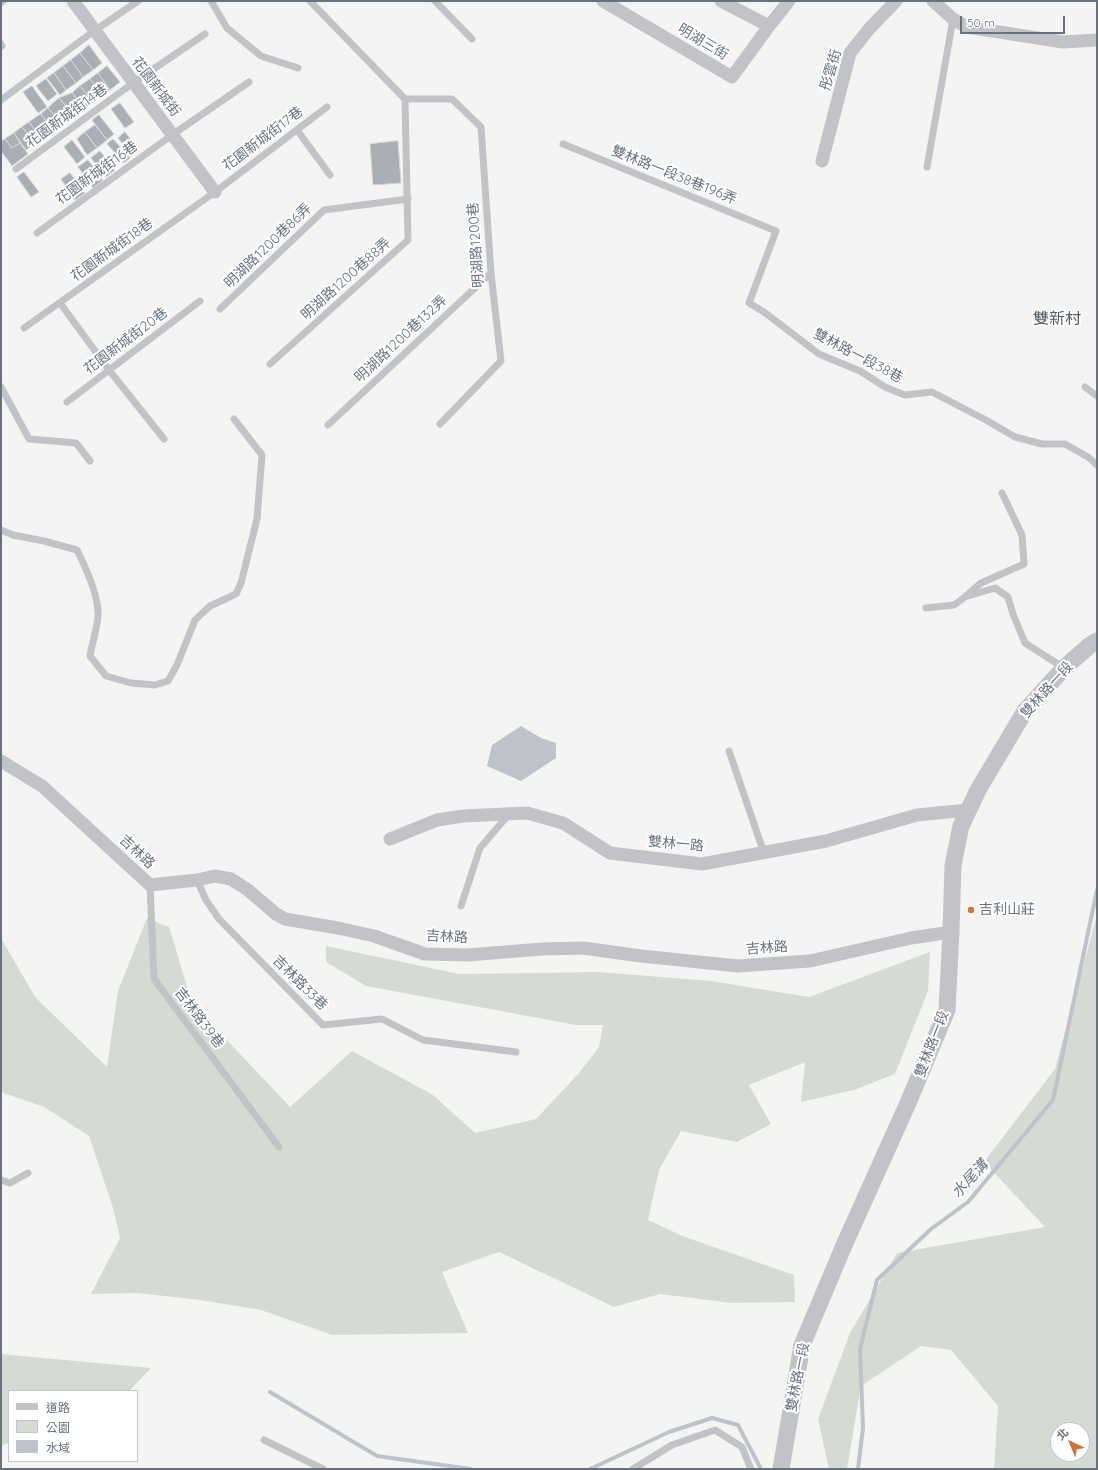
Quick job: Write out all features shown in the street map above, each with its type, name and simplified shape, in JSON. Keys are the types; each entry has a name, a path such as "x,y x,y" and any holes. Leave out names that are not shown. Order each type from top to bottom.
{"street":[{"name":"花園新城街","path":"73,1 215,192"},
{"name":"明湖三街","path":"603,1 732,77 789,1"},
{"path":"721,1 737,5 769,26"},
{"name":"彤雲街","path":"822,162 850,53 869,29 896,1"},
{"path":"933,1 953,19 967,27 1063,42 1097,40"},
{"name":"雙林路一段","path":"781,1469 802,1345 947,1010 952,932 953,865 961,826 978,790 1025,711 1064,668 1097,641"},
{"name":"吉林路","path":"1,761 42,786 150,886 197,880 215,876 231,879 248,890 276,914 285,919 374,936 425,954 468,955 542,949 583,948 641,956 738,966 810,961 911,938 952,932"},
{"name":"雙林一路","path":"390,839 437,820 463,816 527,813 563,823 610,853 702,864 826,841 917,815 968,810"}],"lane":[{"path":"1,100 94,31 138,1"},
{"path":"211,1 227,28 261,56 298,68"},
{"path":"310,1 405,99 408,199"},
{"path":"436,1 472,39"},
{"path":"927,167 953,19"},
{"name":"花園新城街14巷","path":"16,169 133,83 205,34"},
{"name":"花園新城街16巷","path":"37,233 172,135 249,82"},
{"name":"明湖路1200巷","path":"405,99 452,99 481,127 491,273 501,361 440,424"},
{"name":"花園新城街17巷","path":"215,192 327,107"},
{"path":"297,130 330,175"},
{"name":"雙林路一段38巷196弄","path":"563,144 776,231"},
{"name":"花園新城街18巷","path":"24,328 215,192"},
{"name":"明湖路1200巷86弄","path":"220,309 324,210 408,199"},
{"name":"明湖路1200巷88弄","path":"270,364 408,240 408,199"},
{"name":"雙林路一段38巷","path":"776,231 749,303 764,312 819,354 860,371 885,387 905,395 932,392 962,406 1015,436 1042,444 1065,444 1088,456 1097,465"},
{"name":"明湖路1200巷132弄","path":"328,425 491,273"},
{"name":"花園新城街20巷","path":"67,402 200,301"},
{"path":"60,303 109,370 164,439"},
{"path":"1,387 29,439 76,443 90,461"},
{"path":"1085,387 1097,396"},
{"path":"1,530 13,535 44,541 77,550 87,570 95,596 98,615 90,656 106,676 131,683 155,686 168,681 177,665 195,620 210,606 236,594 241,583 257,519 262,455 234,419"},
{"path":"926,608 954,605 981,583 1024,564 1022,535 1002,493"},
{"path":"965,597 996,588 1008,597 1013,614 1025,643 1064,668"},
{"path":"730,751 764,853"},
{"path":"461,906 480,848 509,814"},
{"name":"吉林路33巷","path":"197,880 206,900 219,919 323,1025 382,1019 424,1040 516,1052"},
{"name":"吉林路39巷","path":"150,886 154,979 279,1147"},
{"path":"1,1180 10,1184 28,1173"},
{"path":"633,1469 672,1445 715,1430 742,1448 750,1469"},
{"path":"264,1440 323,1469"}],"green space":[{"path":"1097,915 1097,1469 994,1469 998,1406 951,1350 921,1346 861,1386 847,1469 829,1469 818,1419 850,1333 897,1253 1045,1227 984,1162 1055,1069"},
{"path":"147,918 169,927 192,1003 290,1107 352,1051 433,1095 475,1133 536,1119 579,1073 599,1047 603,1025 576,1025 366,986 326,962 326,946 459,974 599,972 711,981 809,997 930,952 928,991 895,1074 854,1090 801,1102 805,1062 749,1085 771,1124 737,1142 681,1131 659,1170 648,1220 685,1237 794,1275 795,1302 732,1303 660,1294 614,1307 499,1252 442,1272 468,1333 332,1335 261,1310 200,1300 138,1293 91,1294 120,1238 113,1208 89,1136 44,1107 1,1092 1,938 35,997 107,1067 118,991"},
{"path":"1,1354 151,1368 130,1390 8,1390 8,1443 1,1445"}],"water":[{"path":"521,726 541,738 556,743 556,758 521,781 487,766 492,745"}],"building":[{"path":"89,45 102,63 93,70 80,53"},
{"path":"80,53 93,70 83,77 71,60"},
{"path":"71,60 83,77 76,83 63,66"},
{"path":"63,66 76,83 66,90 54,73"},
{"path":"107,66 120,82 110,90 98,73"},
{"path":"54,73 66,90 60,95 47,78"},
{"path":"98,73 110,90 101,93 90,79"},
{"path":"46,79 57,94 48,101 36,86"},
{"path":"90,79 101,93 93,101 80,86"},
{"path":"32,86 47,107 38,113 23,92"},
{"path":"80,86 93,101 85,108 72,93"},
{"path":"72,93 85,108 75,116 59,98"},
{"path":"59,98 75,116 61,123 48,108"},
{"path":"120,103 134,122 125,128 111,109"},
{"path":"48,108 61,123 52,129 41,114"},
{"path":"41,114 52,129 41,138 29,122"},
{"path":"99,115 114,134 107,140 92,120"},
{"path":"29,122 41,138 35,143 22,127"},
{"path":"95,125 107,140 97,148 85,132"},
{"path":"22,127 35,143 26,150 14,133"},
{"path":"85,132 97,148 87,155 77,139"},
{"path":"125,132 139,151 132,156 118,138"},
{"path":"14,133 20,143 12,148 5,139"},
{"path":"5,139 12,148 20,143 28,154 12,166 1,151 1,142"},
{"path":"113,139 130,158 124,163 107,144"},
{"path":"72,140 85,157 77,164 64,147"},
{"path":"398,141 401,183 373,185 370,144"},
{"path":"100,151 115,170 106,177 91,158"},
{"path":"88,160 103,180 93,188 78,167"},
{"path":"24,172 39,192 31,197 17,177"},
{"path":"70,173 85,193 75,200 61,179"}],"waterway":[{"name":"水尾溝","path":"858,1469 863,1428 860,1349 877,1280 931,1229 968,1202 1053,1100 1097,890"},
{"path":"270,1392 377,1456 471,1469"},
{"path":"590,1469 669,1432 712,1418 738,1425 761,1469"}],"place":[{"name":"吉利山莊","path":"971,910"}],"district":[{"name":"雙新村","path":"1057,319"}]}
